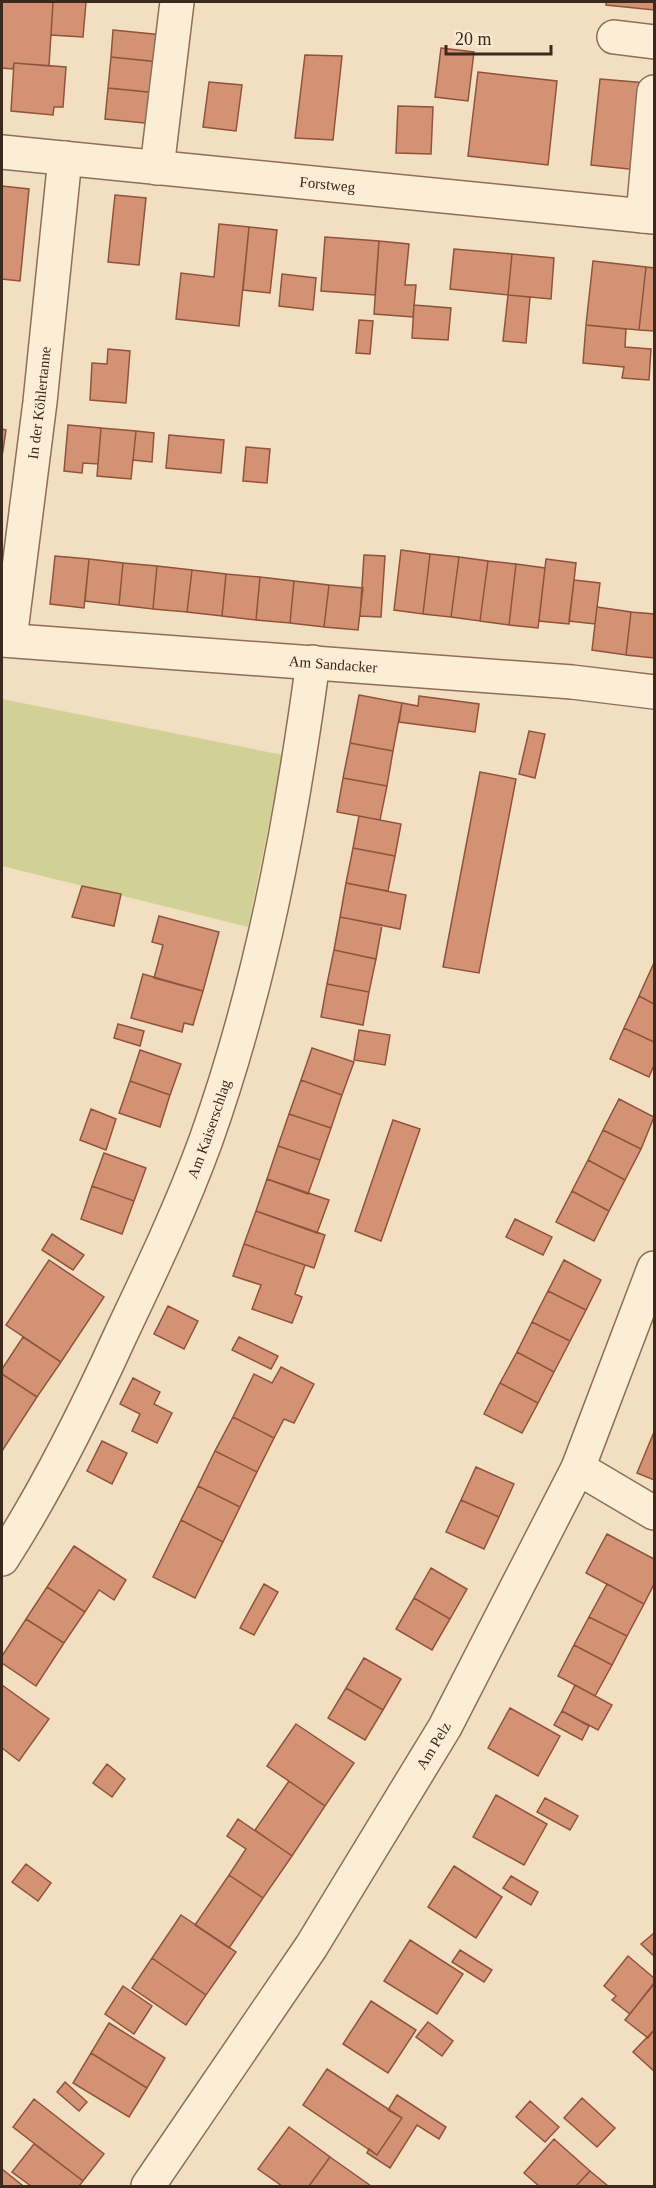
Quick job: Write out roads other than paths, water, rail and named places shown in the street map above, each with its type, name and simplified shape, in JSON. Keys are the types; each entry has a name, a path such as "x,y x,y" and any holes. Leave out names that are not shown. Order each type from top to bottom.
{"street":[{"path":"157,168 177,2"},
{"path":"614,37 654,42"},
{"path":"649,217 654,92"},
{"name":"Forstweg","path":"2,152 649,217"},
{"name":"In der Köhlertanne","path":"6,639 40,402 65,158"},
{"name":"Am Sandacker","path":"6,639 572,682 654,692"},
{"name":"Am Kaiserschlag","path":"2,1559 22,1529 85,1413 144,1286 206,1141 251,996 277,887 313,662"},
{"name":"Am Pelz","path":"148,2187 299,1966 396,1811 445,1727 578,1468 654,1268"},
{"path":"578,1468 654,1513"}]}
